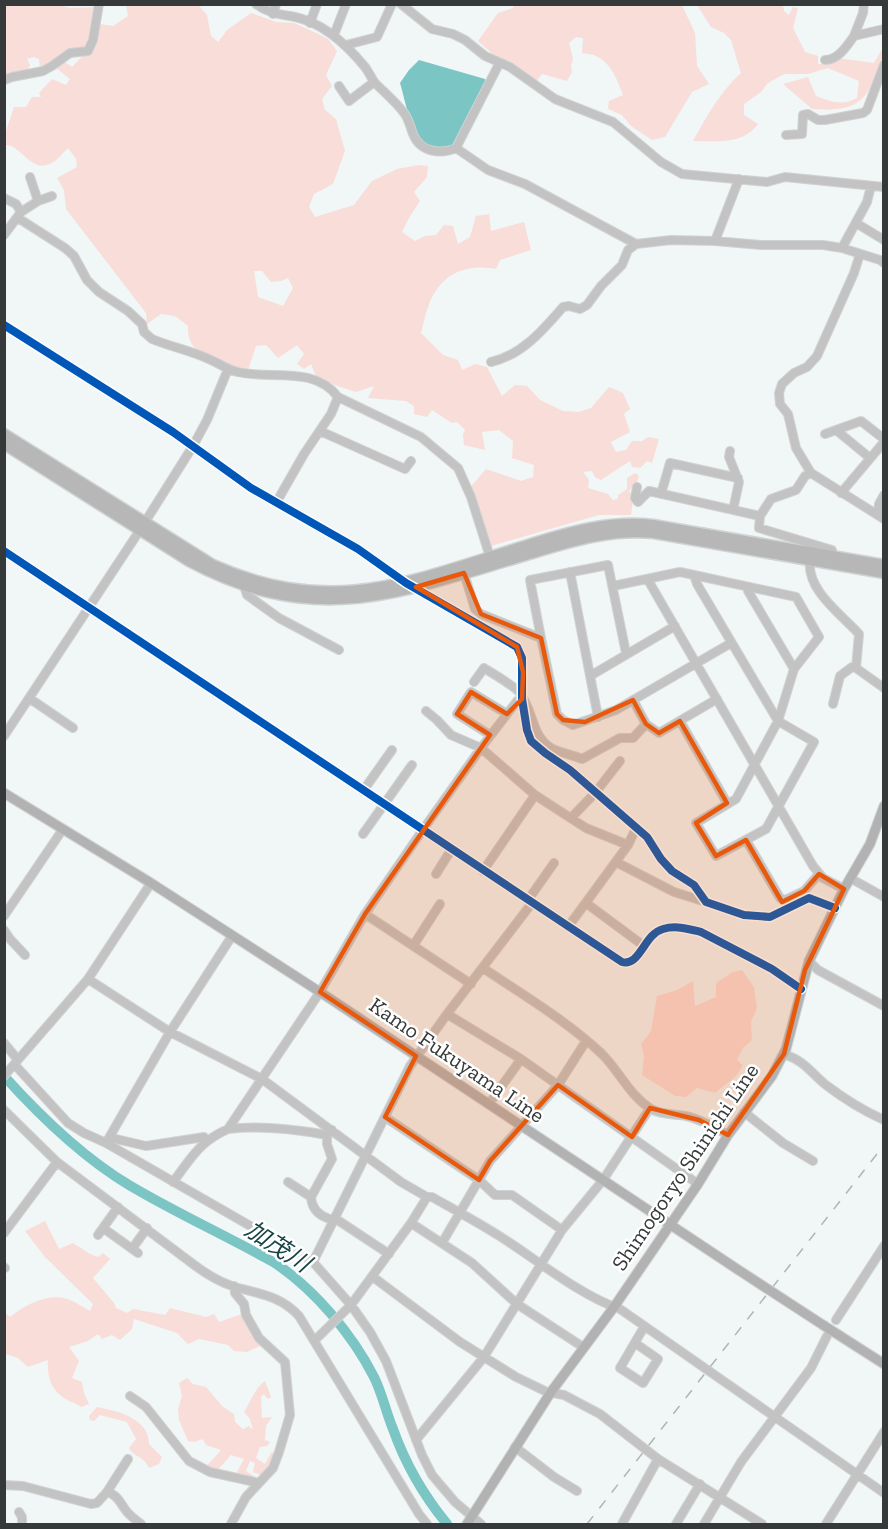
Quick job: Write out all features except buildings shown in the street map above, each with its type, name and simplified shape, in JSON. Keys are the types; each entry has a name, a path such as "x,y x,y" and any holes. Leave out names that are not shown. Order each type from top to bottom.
{"highway":[{"path":"4,435 142,526 189,561 215,575 244,586 289,597 346,600 380,596 462,569 584,537 633,531 810,560 884,565"},
{"path":"4,444 142,526 213,565 263,584 288,589 345,592 411,585"},
{"path":"491,561 583,529 635,523 834,560 884,573"}],"main road":[{"name":"Kamo Fukuyama Line","path":"4,793 151,883 489,1104 670,1227 884,1364"},
{"name":"Shimogoryo Shinichi Line","path":"468,1521 551,1392 670,1227 728,1135 772,1076 784,1054 795,1020 809,961 844,889 870,843 884,806"}],"street":[{"path":"4,80 43,70 70,53 88,51 93,40 99,4"},
{"path":"256,4 273,14 296,17 310,23 334,35 346,45 368,70 374,81 406,115 413,135 425,148 434,152 456,148 488,170 533,188 636,244"},
{"path":"273,14 276,4"},
{"path":"310,23 317,4"},
{"path":"334,35 346,4"},
{"path":"346,45 377,37 392,4"},
{"path":"402,4 432,29 465,40 485,56 510,67 555,99 613,122 672,169 697,176 766,182 785,177 884,187"},
{"path":"825,60 829,61 838,55 854,36 863,14 864,4"},
{"path":"854,36 884,28"},
{"path":"456,148 500,64"},
{"path":"786,135 802,134 803,115 808,114 818,120 825,120 863,113 880,87 884,65"},
{"path":"339,86 349,101 374,81"},
{"path":"30,177 38,201"},
{"path":"714,241 739,179"},
{"path":"842,248 867,202 871,186"},
{"path":"4,235 19,215 38,201 52,196"},
{"path":"4,198 16,204 19,215 74,256 87,280 99,292 128,311 142,324 144,332 152,339 213,360 228,369 256,375 290,375 307,378 323,384 338,397 421,437 458,468 471,497 491,561"},
{"path":"856,223 884,240"},
{"path":"491,362 505,359 538,335 563,307 580,309 588,305 601,286 622,265 628,250 636,244 671,240 761,245 823,245 842,248 884,263"},
{"path":"860,254 855,273 817,356 807,367 794,373 782,384 779,393 780,404 788,414 796,448 811,472 881,517"},
{"path":"4,325 193,446 251,488 358,549 447,608 517,647 522,658 522,699 531,741 647,837 661,859 672,871 694,885 706,902"},
{"path":"4,736 193,446 207,420 228,369"},
{"path":"276,503 304,454 331,414 338,397"},
{"path":"825,434 861,421 884,440 841,493"},
{"path":"320,430 405,470 411,461"},
{"path":"836,430 870,458"},
{"path":"730,451 729,457 740,482 733,510"},
{"path":"661,494 670,463 738,478"},
{"path":"811,472 796,490 771,500 760,516 759,528 832,550 834,560"},
{"path":"637,487 635,498 638,502 649,491 760,516"},
{"path":"881,517 879,504 884,495"},
{"path":"4,551 363,792 622,962 629,964 634,962 644,946 658,931 673,927 702,932 772,969 801,989"},
{"path":"810,560 816,589 859,634 856,668"},
{"path":"626,653 608,565 530,580 557,714 563,720 573,724 598,717 633,700 731,643"},
{"path":"462,569 475,609 481,614 541,638"},
{"path":"570,572 598,717"},
{"path":"613,586 680,572 694,575 748,587 796,597 819,637 794,669 778,722 736,799 696,823 716,856 766,828 814,742 778,722 697,584 694,575"},
{"path":"648,580 819,874 844,889"},
{"path":"244,586 247,595 279,618 339,650"},
{"path":"748,587 748,591 794,669"},
{"path":"590,676 675,626"},
{"path":"833,704 840,676 852,667 884,688"},
{"path":"474,682 484,668 518,692 529,708 538,737 552,750 582,759 620,738 633,738 646,724"},
{"path":"490,735 457,714 471,692 507,714"},
{"path":"29,698 73,728"},
{"path":"228,1129 320,993 365,914 481,747 517,701 522,699"},
{"path":"633,700 646,724 659,733 717,699"},
{"path":"426,711 451,735 481,747 536,795 586,828 628,846"},
{"path":"680,721 728,803"},
{"path":"363,792 393,750"},
{"path":"571,818 595,793 620,761"},
{"path":"363,834 412,765"},
{"path":"483,871 536,795"},
{"path":"568,927 628,846 636,828"},
{"path":"4,916 63,829"},
{"path":"746,840 780,898 785,900 804,891 819,874"},
{"path":"436,874 451,850"},
{"path":"616,862 674,892 744,915 770,916 809,898 835,908"},
{"path":"313,1262 416,1056 483,968 530,902 554,863"},
{"path":"850,878 884,897"},
{"path":"4,1076 88,979 151,883"},
{"path":"586,903 644,946"},
{"path":"412,946 440,904"},
{"path":"365,914 471,984"},
{"path":"4,930 25,955"},
{"path":"106,1143 170,1032 232,936"},
{"path":"809,961 818,970 884,1006"},
{"path":"483,968 586,1041 603,1056 634,1096 650,1108 660,1113 699,1120 728,1135"},
{"path":"88,979 170,1032 262,1079 330,1132 383,1166 401,1182 500,1236 607,1305 620,1309 884,1493"},
{"path":"447,1014 521,1059 698,1184"},
{"path":"442,1243 490,1161 558,1085 586,1041"},
{"path":"4,1043 16,1062 68,1123 313,1262 370,1332 386,1361 432,1475 468,1521 481,1524"},
{"path":"784,1054 800,1059 825,1084 884,1120"},
{"path":"489,1104 521,1059"},
{"path":"416,1440 484,1357 562,1230 603,1180 650,1108"},
{"path":"4,1110 57,1162 213,1279 264,1294 289,1305 299,1316 427,1524"},
{"path":"744,1112 783,1143 813,1161"},
{"path":"385,1117 479,1180 495,1195 512,1195 562,1230"},
{"path":"173,1182 206,1140 228,1129 250,1126 330,1132"},
{"path":"330,1132 327,1144 332,1159 311,1197 311,1204 317,1212 329,1220 339,1221 389,1254"},
{"path":"106,1143 116,1139 146,1146 204,1137 206,1140"},
{"path":"4,1233 57,1162"},
{"path":"288,1182 311,1197"},
{"path":"314,1341 349,1307 373,1277 427,1197"},
{"path":"118,1207 101,1232 135,1251 147,1228"},
{"path":"411,1223 472,1263 517,1304 583,1347"},
{"path":"836,1320 884,1246"},
{"path":"373,1277 460,1342 516,1377 564,1395 588,1410 600,1414 658,1459 762,1524"},
{"path":"231,1524 240,1506 273,1468 290,1415 285,1362 259,1338 234,1287"},
{"path":"635,1343 658,1359 643,1383 620,1368 644,1327"},
{"path":"704,1524 772,1417 811,1368 827,1336"},
{"path":"130,1396 146,1407 189,1461 210,1472 258,1484"},
{"path":"826,1524 884,1432"},
{"path":"515,1447 554,1477 577,1491"},
{"path":"4,1485 23,1486 91,1504 97,1503 128,1459"},
{"path":"622,1524 658,1459"},
{"path":"676,1524 700,1484"},
{"path":"106,1492 118,1498 127,1513 141,1524"},
{"path":"19,1512 22,1524"}],"highlighted area":[{"path":"464,573 481,614 541,638 557,714 563,720 585,722 633,700 646,724 659,733 680,721 727,803 696,823 716,856 746,840 782,902 804,891 819,874 844,889 805,970 784,1054 728,1135 699,1120 650,1108 632,1137 558,1085 490,1161 479,1180 385,1117 416,1056 320,992 365,914 490,735 457,714 471,692 507,714 522,699 523,672 517,647 416,587"}],"shaded area":[{"path":"56,4 70,8 97,7 87,49 40,68 39,59 34,57 27,59 30,65 27,71 5,78 5,5"},
{"path":"126,5 201,5 200,7 207,15 211,36 218,42 227,30 251,13 276,22 294,23 328,39 337,51 326,75 332,86 322,99 325,110 336,119 345,151 333,184 314,194 309,207 315,217 354,205 372,181 397,169 419,165 428,166 427,177 414,192 420,201 402,232 415,241 425,236 436,235 444,225 453,226 458,244 470,237 476,216 489,214 491,231 524,222 531,250 500,260 496,269 468,269 451,275 432,297 421,333 443,355 458,360 462,370 475,364 487,367 502,396 515,385 527,386 540,400 563,411 579,412 591,408 609,387 623,393 630,409 624,414 630,432 611,442 616,452 626,450 632,441 642,441 648,437 659,439 652,463 647,461 640,468 632,467 630,461 601,480 595,477 592,471 583,472 589,480 588,488 608,494 613,500 618,499 618,495 627,489 627,478 635,473 639,476 636,485 629,490 633,500 631,515 599,515 491,546 468,490 486,469 521,481 533,477 534,465 512,458 513,441 499,430 482,432 485,450 464,445 465,430 457,422 452,423 432,410 427,417 414,414 414,406 406,401 368,398 374,386 356,392 326,382 316,376 311,364 304,369 297,364 304,354 297,345 278,358 266,345 256,346 248,370 218,363 200,353 193,346 189,337 188,326 175,316 161,314 147,324 146,313 66,209 64,190 57,178 77,167 76,159 68,148 55,161 39,165 33,163 18,150 6,145 5,134 14,107 26,107 32,97 41,97 39,93 52,79 66,85 70,79 55,67 62,60 72,67 94,44 100,24 113,26 128,16","holes":["254,271 262,271 271,282 288,278 293,288 283,306 258,297"]},
{"path":"514,5 682,5 695,33 697,66 709,84 692,92 665,137 652,140 631,126 622,115 608,109 609,101 623,95 609,66 598,57 582,53 583,38 576,37 569,43 573,58 572,72 567,81 542,74 535,83 514,64 496,57 478,41 498,13 513,8"},
{"path":"697,5 783,5 784,11 789,15 793,7 798,8 793,28 805,52 818,56 818,64 826,64 837,58 874,63 883,50 882,59 867,93 853,105 835,109 812,109 783,84 808,77 816,96 842,102 857,98 859,81 828,68 808,74 784,74 768,83 761,92 744,104 744,115 758,124 752,131 737,139 693,141 720,96 741,73 731,40 724,33 711,27"},
{"path":"742,970 754,987 757,1008 751,1022 752,1040 743,1048 737,1060 743,1065 741,1070 715,1093 697,1088 686,1097 675,1096 642,1075 644,1056 641,1044 651,1031 657,996 677,990 693,981 695,1006 716,997 716,983 733,972"},
{"path":"45,1221 59,1249 73,1243 90,1254 98,1257 103,1253 110,1259 93,1278 116,1308 127,1313 133,1309 165,1315 170,1308 206,1317 214,1314 219,1322 242,1314 262,1345 247,1352 234,1351 228,1345 199,1339 188,1344 177,1333 134,1319 132,1329 120,1340 112,1335 102,1339 98,1334 88,1341 69,1347 79,1361 72,1378 82,1382 89,1404 81,1407 66,1399 53,1386 48,1371 48,1360 28,1367 18,1358 5,1355 5,1313 10,1317 42,1299 57,1297 67,1299 90,1311 93,1304 45,1257 25,1231"},
{"path":"187,1378 193,1384 206,1387 223,1407 234,1414 235,1422 243,1429 249,1426 253,1430 250,1419 244,1412 256,1391 265,1381 271,1397 268,1399 264,1394 261,1397 262,1418 272,1417 266,1426 265,1440 270,1442 267,1446 260,1447 256,1458 265,1464 271,1453 276,1451 271,1467 263,1476 253,1472 255,1463 250,1461 246,1471 258,1479 256,1481 235,1476 244,1459 231,1455 216,1472 206,1467 221,1450 206,1445 203,1439 188,1441 179,1420 178,1409 182,1396 179,1383"},
{"path":"97,1407 131,1417 138,1422 148,1435 149,1444 162,1457 159,1464 149,1468 131,1451 129,1448 136,1439 127,1422 100,1415 94,1421 90,1420 89,1416"}],"water":[{"path":"419,60 485,79 486,85 459,139 447,147 430,147 423,143 410,119 400,83"}],"waterway":[{"name":"加茂川","path":"4,1076 63,1135 95,1162 129,1185 275,1263 318,1300 344,1329 365,1361 377,1383 409,1467 447,1524"}],"railway":[{"path":"587,1524 884,1145"}],"cycle path":[{"path":"4,325 173,432 251,488 358,549 406,583 517,647 522,658 522,699 531,741 570,770 647,837 661,859 672,871 694,885 706,902 744,915 770,917 809,898 835,908"},
{"path":"4,551 622,962 633,960 657,932 673,927 682,928 701,932 772,969 801,989"}]}
